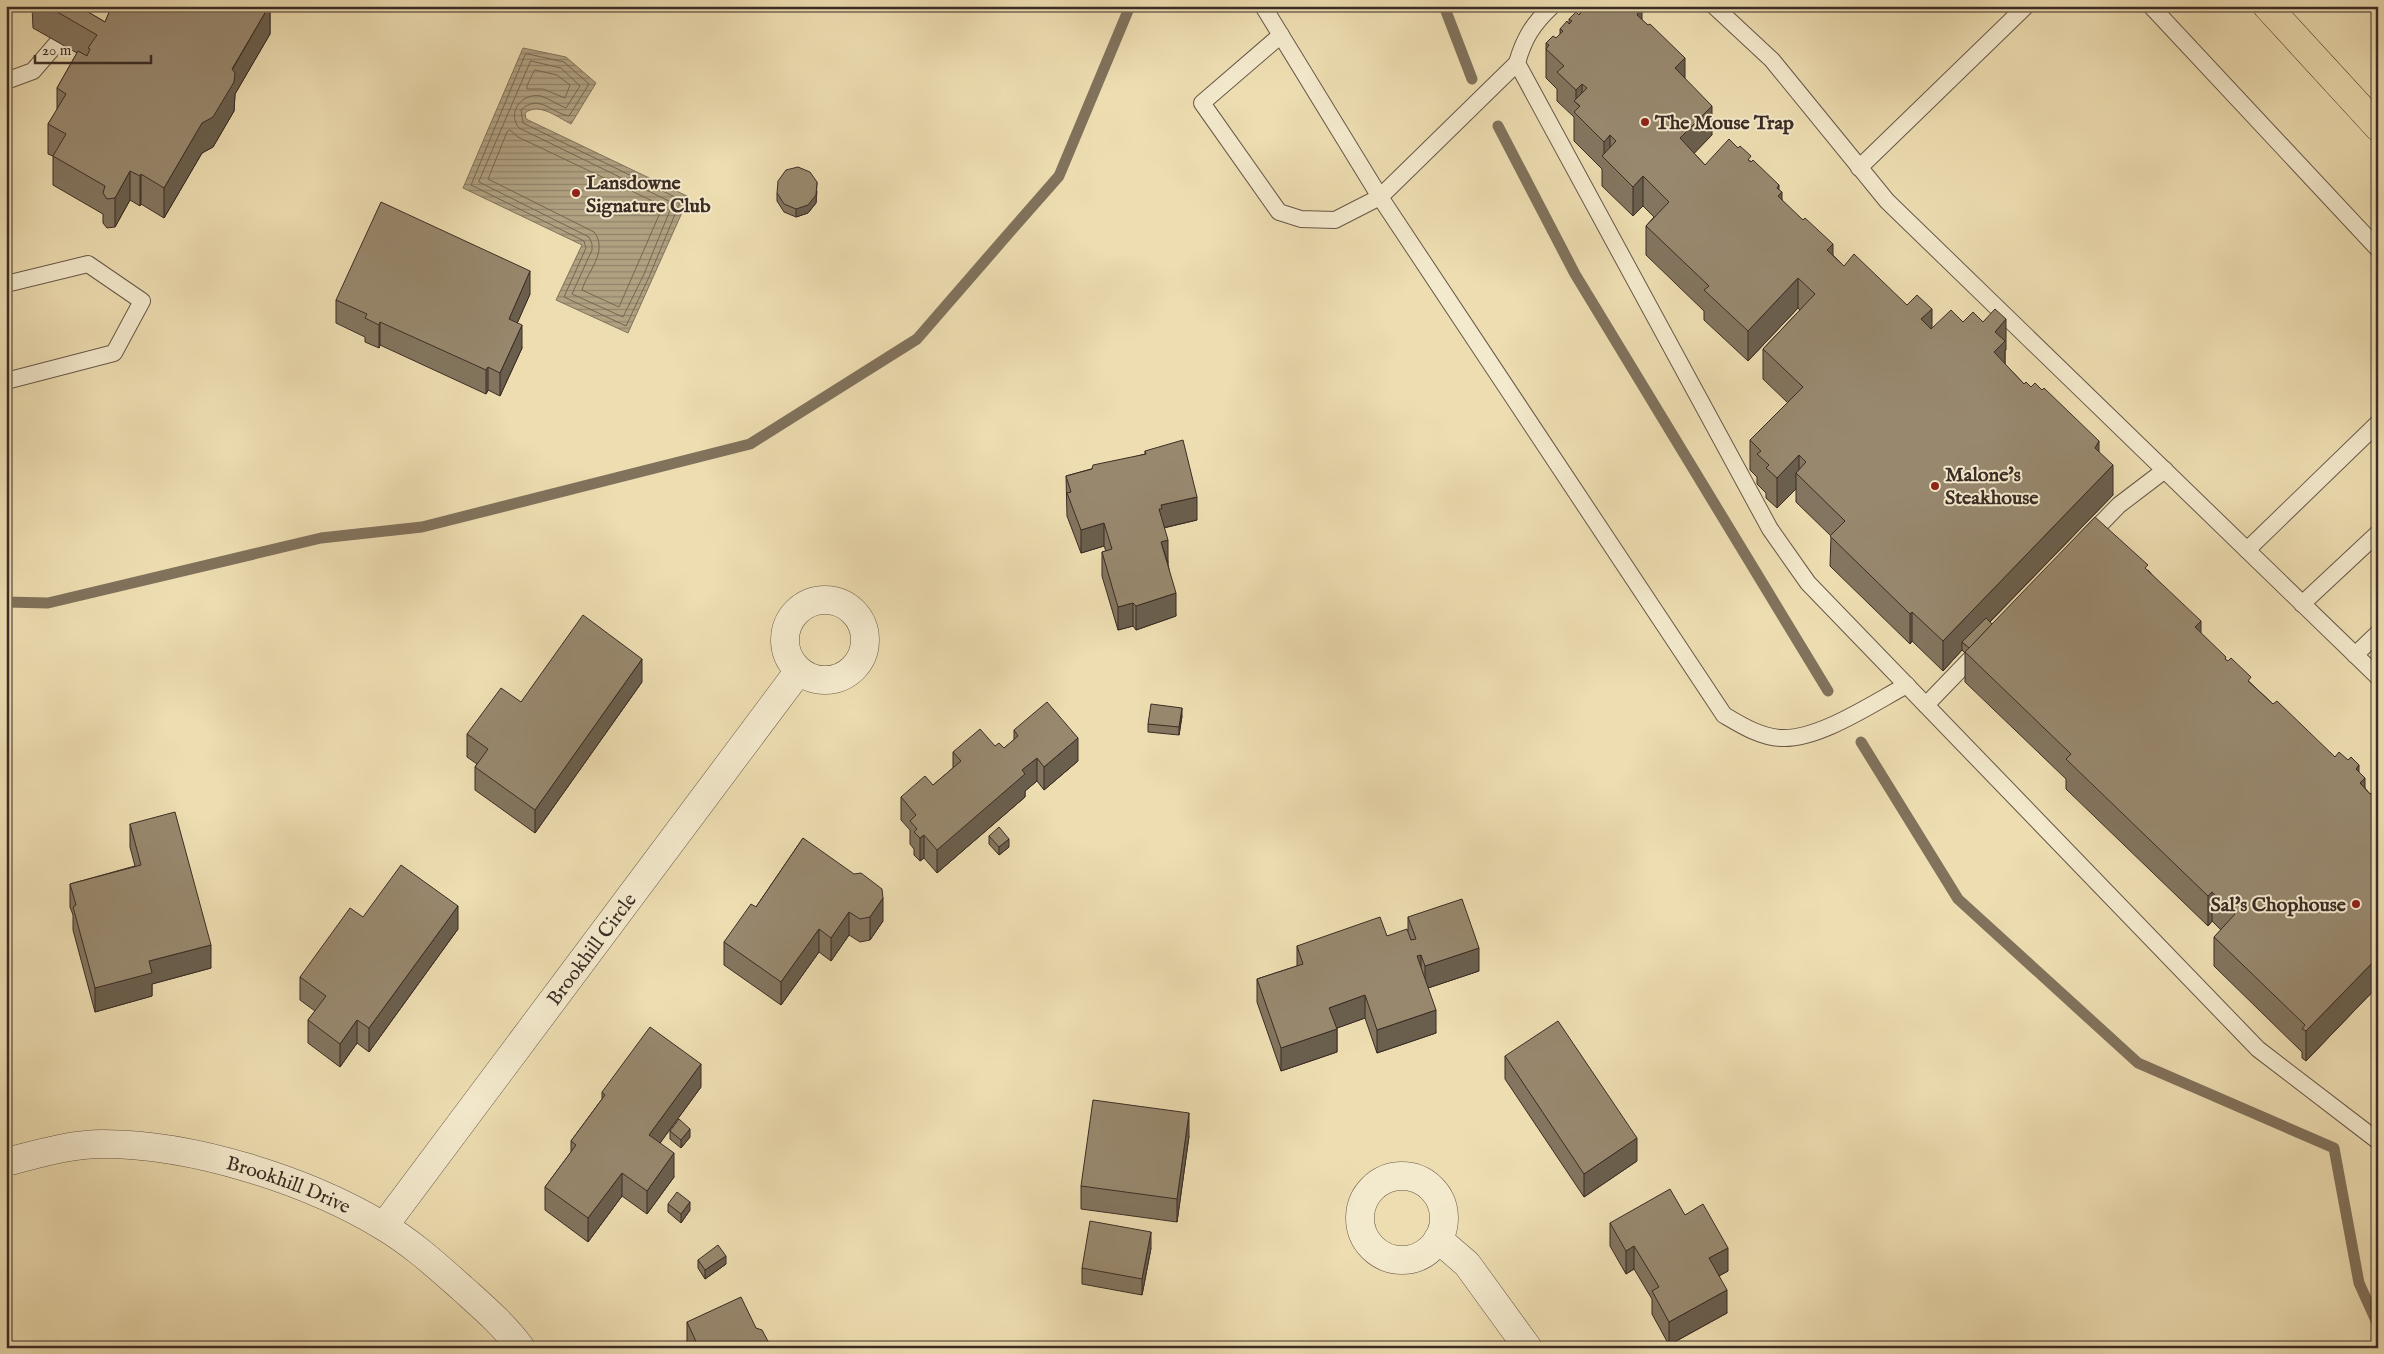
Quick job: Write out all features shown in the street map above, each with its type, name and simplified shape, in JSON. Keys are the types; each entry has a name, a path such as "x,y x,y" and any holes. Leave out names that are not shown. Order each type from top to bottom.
{"main road":[{"path":"2266,6 2378,127"}],"street":[{"name":"Brookhill Circle","path":"384,1226 798,672"},
{"name":"Brookhill Drive","path":"6,1162 62,1149 101,1144 148,1146 245,1166 310,1189 384,1226 420,1251 506,1327 521,1348"},
{"path":"1438,1239 1467,1264 1528,1348"}],"lane":[{"path":"1263,6 1380,197 1724,715 1749,730 1780,738 1813,734 1907,686"},
{"path":"1281,35 1202,102 1279,212 1301,219 1335,220 1380,197 1517,64 1524,41 1539,19 1552,6"},
{"path":"1714,6 1772,60 1887,201 2378,677"},
{"path":"1859,168 2026,6"},
{"path":"2151,6 2378,250"},
{"path":"6,80 33,71 58,42"},
{"path":"1517,64 1770,530 1808,583 2258,1049 2378,1141"},
{"path":"6,284 88,264 142,302 114,353 6,380"},
{"path":"2247,550 2378,422"},
{"path":"2078,548 2119,505 2164,470"},
{"path":"2302,604 2378,533"},
{"path":"2354,655 2378,633"},
{"path":"1926,705 1988,641"}],"water":[{"name":"Lansdowne Signature Club","path":"523,48 566,57 596,83 571,124 548,112 536,109 525,113 526,119 689,197 628,333 556,300 582,245 463,188"}],"building":[{"path":"47,6 78,6 105,22 111,8 116,11 119,6 269,6 232,69 235,73 234,82 213,117 202,123 164,188 141,174 140,176 130,171 115,198 107,199 103,193 105,186 53,156 66,134 48,124 66,94 57,88 78,51 87,56 90,49 88,48 97,35"},
{"path":"1582,6 1642,6 1637,15 1648,25 1650,24 1685,58 1675,68 1712,106 1680,138 1705,165 1729,139 1738,148 1740,146 1751,156 1748,160 1751,162 1753,160 1779,185 1777,188 1782,192 1778,196 1803,220 1805,218 1833,244 1827,250 1844,266 1854,254 1907,305 1917,295 1932,309 1921,319 1931,329 1951,310 1963,322 1973,312 1983,322 1995,309 2006,319 1995,332 2005,341 1994,352 2024,384 2026,382 2031,387 2035,383 2042,390 2044,388 2099,441 2095,448 2113,465 1943,641 1912,612 1910,614 1830,536 1845,521 1796,473 1806,462 1799,455 1777,478 1766,468 1769,465 1757,454 1761,451 1750,440 1803,387 1763,349 1815,294 1798,278 1748,331 1704,290 1709,286 1646,226 1669,202 1643,176 1633,187 1602,156 1616,141 1610,135 1604,142 1574,112 1580,106 1574,101 1587,88 1582,84 1576,90 1557,72 1564,66 1546,49 1549,45 1546,43 1553,36 1556,38 1563,31 1560,29 1567,21 1569,24 1572,21 1569,19 1576,12 1579,15 1583,10"},
{"path":"798,167 810,172 817,182 816,195 808,205 796,209 784,204 777,193 778,181 786,170"},
{"path":"381,202 530,271 509,319 522,325 500,373 488,367 486,370 380,322 379,325 365,318 367,314 336,300"},
{"path":"1183,440 1197,497 1161,505 1162,509 1159,509 1168,540 1161,542 1176,593 1136,606 1133,603 1118,607 1102,552 1112,549 1104,523 1081,530 1067,493 1071,492 1066,476 1092,469 1093,465 1146,454 1145,451"},
{"path":"2095,517 2148,565 2145,568 2201,621 2195,627 2226,657 2225,659 2228,661 2231,658 2251,677 2248,681 2273,704 2277,701 2335,757 2339,752 2348,760 2351,757 2359,765 2356,769 2365,778 2360,783 2370,794 2378,795 2378,957 2306,1031 2302,1029 2305,1025 2214,937 2235,914 2212,892 2208,896 2066,759 2071,754 1965,652"},
{"path":"583,615 642,659 535,810 475,767 488,749 467,734 501,688 521,702"},
{"path":"1986,618 1992,624 1969,648 1962,642"},
{"path":"1047,702 1078,738 1044,767 1037,758 1022,770 1025,774 937,850 924,835 920,838 914,832 917,829 910,821 916,815 901,797 925,776 933,785 961,761 953,752 980,729 995,746 999,743 1004,748 1018,736 1014,730"},
{"path":"1151,704 1182,708 1179,727 1148,724"},
{"path":"175,812 211,945 149,961 152,973 95,988 73,907 76,905 70,884 141,865 130,824"},
{"path":"999,827 1009,839 999,847 989,836"},
{"path":"803,838 854,874 861,873 882,889 883,898 870,917 860,919 849,912 831,938 819,929 781,982 724,942 751,904 756,907"},
{"path":"401,865 458,906 369,1028 357,1020 340,1044 308,1020 326,996 300,977 350,908 363,917"},
{"path":"1462,899 1479,948 1425,966 1421,955 1417,956 1436,1010 1377,1030 1365,995 1329,1008 1337,1029 1281,1048 1257,979 1303,964 1297,946 1380,917 1387,936 1407,929 1411,940 1416,939 1408,917"},
{"path":"1558,1021 1637,1138 1584,1174 1505,1056"},
{"path":"650,1027 701,1064 649,1135 674,1153 647,1191 622,1173 588,1218 545,1187 576,1145 571,1141 605,1095 602,1092"},
{"path":"1093,1100 1189,1113 1177,1199 1081,1186"},
{"path":"679,1119 690,1129 681,1140 670,1131"},
{"path":"1670,1189 1685,1215 1703,1204 1728,1248 1709,1258 1727,1290 1669,1322 1652,1291 1659,1287 1634,1246 1626,1251 1610,1223"},
{"path":"677,1192 690,1202 681,1214 668,1204"},
{"path":"1090,1221 1151,1232 1142,1279 1082,1268"},
{"path":"718,1245 726,1256 705,1270 698,1260"},
{"path":"741,1297 756,1328 762,1330 770,1345 768,1348 699,1348 687,1322"}],"waterway":[{"path":"6,602 48,603 321,538 422,527 750,444 917,339 1059,176 1130,6"},
{"path":"1444,6 1472,79"},
{"path":"1498,126 1575,274 1828,691"},
{"path":"1861,742 1958,899 2138,1063 2334,1148 2359,1283 2378,1325"}],"place":[{"name":"The Mouse Trap","path":"1645,122"},
{"name":"Lansdowne Signature Club","path":"576,193"},
{"name":"Malone's Steakhouse","path":"1935,486"},
{"name":"Sal's Chophouse","path":"2356,904"}]}
